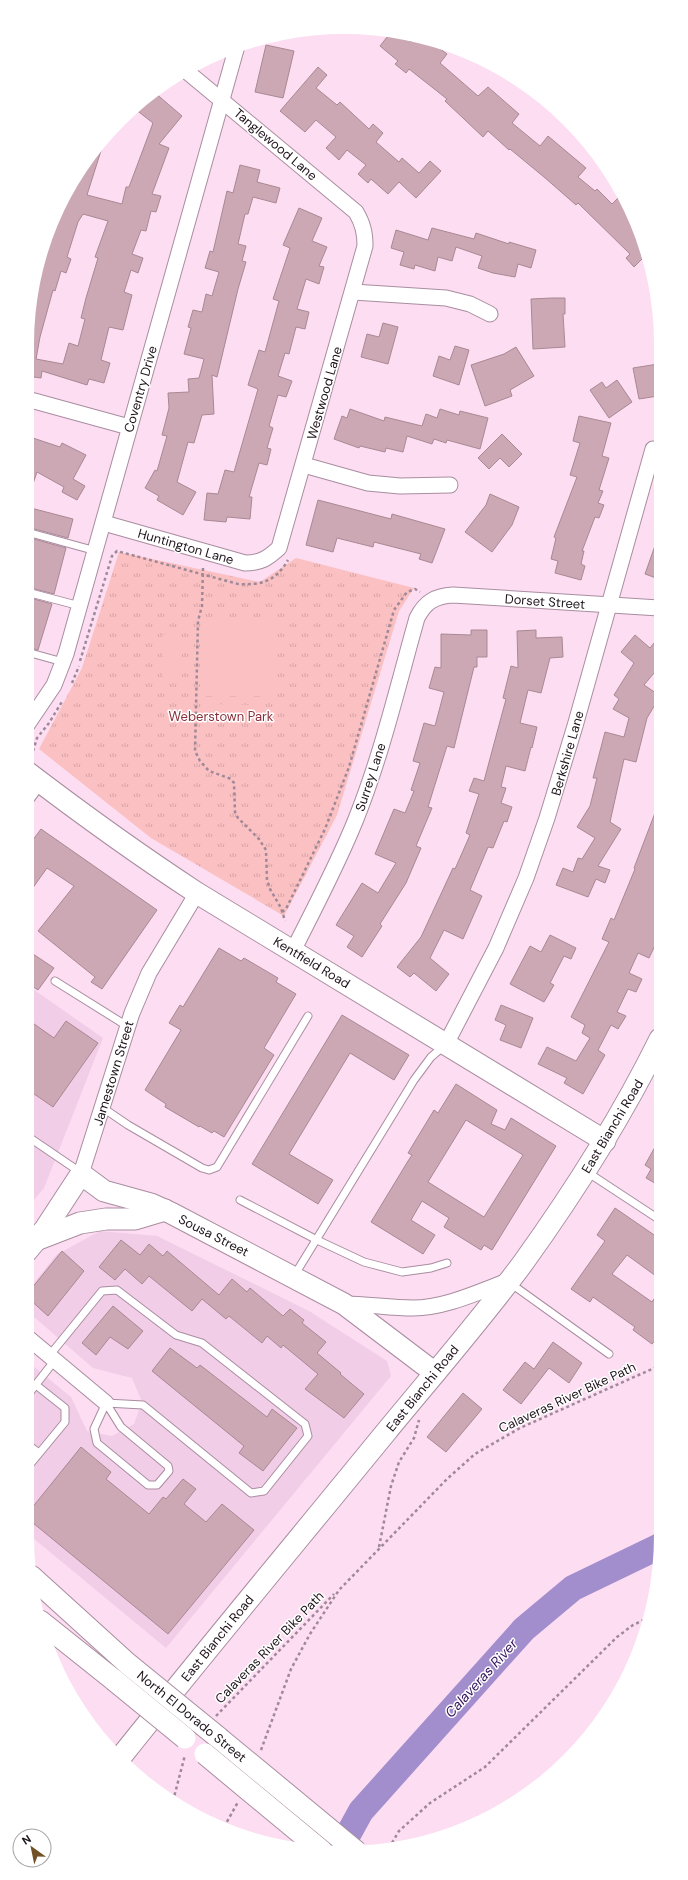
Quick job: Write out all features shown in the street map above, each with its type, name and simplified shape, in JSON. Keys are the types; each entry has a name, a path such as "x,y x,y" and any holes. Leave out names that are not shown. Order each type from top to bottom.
{"street":[{"name":"Coventry Drive","path":"34,715 54,685 63,662 104,523 129,427 235,54"},
{"name":"Tanglewood Lane","path":"191,75 345,202 356,212 363,223"},
{"name":"Westwood Lane","path":"268,558 279,548 304,465 365,246 363,223"},
{"path":"352,292 446,298 470,304 490,314"},
{"path":"34,401 129,427"},
{"name":"Berkshire Lane","path":"446,1044 496,948 526,878 548,818 653,449"},
{"path":"304,465 368,483 400,486 450,486"},
{"name":"Huntington Lane","path":"104,523 245,562 256,563 268,558"},
{"name":"Dorset Street","path":"432,600 442,595 453,594 654,608"},
{"name":"Surrey Lane","path":"293,950 326,886 356,819 370,780 417,618 422,608 432,600"},
{"name":"Kentfield Road","path":"35,778 140,855 197,893 605,1141"},
{"name":"Jamestown Street","path":"34,1242 81,1174 103,1108 127,1026 149,973 197,893"},
{"name":"East Bianchi Road","path":"124,1753 435,1373 508,1281 586,1171 637,1085 654,1051"},
{"name":"Sousa Street","path":"81,1174 104,1191 151,1204 165,1210 294,1276 344,1304 435,1373"},
{"path":"34,1244 80,1223 106,1219 135,1219 165,1210"},
{"name":"Sousa Street","path":"344,1304 413,1308 437,1305 461,1299 508,1281"},
{"path":"34,1343 106,1403"},
{"name":"North El Dorado Street","path":"38,1582 128,1664 210,1726 350,1846"},
{"name":"North El Dorado Street","path":"48,1627 114,1680 191,1749 313,1844"}],"lane":[{"path":"34,534 96,551"},
{"path":"34,594 80,606"},
{"path":"34,654 63,662"},
{"path":"55,981 127,1026"},
{"path":"103,1108 128,1125 202,1168 209,1170 217,1167 308,1016"},
{"path":"294,1276 414,1080 431,1057 446,1044"},
{"path":"34,1141 81,1174"},
{"path":"586,1171 654,1216"},
{"path":"240,1200 317,1240 364,1262 402,1272 431,1268 447,1263"},
{"path":"508,1281 609,1354"},
{"path":"34,1387 52,1358 102,1291 117,1290 176,1335 202,1343 306,1424 308,1436 264,1491 251,1493 143,1405 106,1403"},
{"path":"34,1459 65,1422 64,1408 36,1385"},
{"path":"106,1403 121,1427 168,1466 169,1471 157,1485 148,1485 96,1443 94,1429 106,1403"},
{"path":"34,1449 39,1453"}],"path":[{"path":"70,685 84,653 112,556 117,551 238,584 259,585 283,570 290,558"},
{"path":"202,568 202,606 198,621 195,751 200,761 209,771 226,777 234,783 235,812 238,818 259,838 266,850 267,880 285,920"},
{"path":"282,912 286,909 325,829 349,767 394,610 408,592 415,589 432,600"},
{"path":"34,748 37,738 49,723 65,697"},
{"name":"Calaveras River Bike Path","path":"210,1726 378,1548 447,1479 475,1454 520,1428 654,1368"},
{"path":"378,1548 391,1486 399,1462 414,1438 421,1415"},
{"name":"Calaveras River Bike Path","path":"258,1757 291,1669 310,1634 339,1590"},
{"path":"393,1842 399,1831 430,1803 485,1767 617,1637 633,1625 642,1621"},
{"path":"175,1796 191,1749"},
{"path":"226,1822 239,1800"}],"shaded area":[{"path":"34,990 103,1038 44,1188 34,1200"},
{"path":"100,1231 157,1236 309,1311 387,1361 391,1376 166,1648 34,1539 34,1367 71,1397 87,1431 112,1436 134,1424 142,1402 132,1378 93,1368 34,1317 34,1283 56,1255"}],"green space":[{"name":"Weberstown Park","path":"119,552 260,582 296,558 414,588 399,611 337,815 284,916 151,838 39,749 82,668"},
{"path":"201,619 274,619 273,696 200,696"},
{"path":"163,635 182,635 182,678 163,678"},
{"path":"207,704 251,705 251,719 207,718"}],"building":[{"path":"387,37 441,49 447,54 440,63 478,96 488,87 519,114 512,123 540,146 548,136 586,168 578,177 595,191 597,189 612,204 617,199 638,244 642,259 634,267 626,258 630,254 578,203 576,205 488,131 483,137 445,101 447,99 409,69 406,73 395,64 398,61 380,46"},
{"path":"266,45 294,51 283,98 255,92"},
{"path":"318,67 327,75 316,88 337,105 340,102 369,129 373,124 383,133 376,142 399,162 402,158 419,173 430,161 441,171 416,198 399,182 388,194 371,179 368,183 358,174 366,165 347,150 339,160 326,148 336,137 316,120 305,132 280,111"},
{"path":"158,96 182,116 159,144 169,148 152,194 161,196 156,212 151,211 146,231 141,230 132,254 143,258 138,273 131,270 124,292 132,295 123,330 109,327 101,360 110,363 104,383 89,379 87,385 42,371 41,378 34,377 35,324 40,284 50,244 66,207 86,172 101,152 87,195 122,204 126,187 129,187 153,123 139,112","holes":["83,214 108,221 95,257 98,258 81,318 85,319 78,346 69,343 63,364 36,359 40,337 53,290 55,291 61,271 66,273 71,259 67,257 78,222"]},
{"path":"240,165 260,170 257,182 280,188 276,203 253,197 248,214 245,214 238,244 246,246 242,261 246,262 217,377 212,375 214,414 202,415 194,443 188,442 177,482 196,492 183,515 157,500 159,496 145,488 155,470 157,471 167,436 162,435 169,408 168,393 189,392 188,379 199,378 204,359 184,354 191,328 188,327 193,310 202,312 206,294 212,296 219,272 205,268 210,251 213,252 227,191 233,193"},
{"path":"299,208 322,218 312,241 327,247 319,266 324,267 319,284 306,279 297,309 309,312 305,329 296,327 289,354 285,353 278,376 292,381 286,397 278,395 269,426 273,428 267,448 271,449 267,465 259,463 249,497 252,497 250,519 227,517 226,522 204,520 207,493 218,494 225,470 234,472 258,389 248,385 259,350 265,352 279,301 273,299 290,248 283,245"},
{"path":"432,228 474,239 476,233 509,244 509,242 536,250 531,268 518,264 515,277 493,273 478,268 482,256 456,247 452,261 438,257 435,271 415,265 414,269 400,265 404,252 391,248 396,230 428,240"},
{"path":"565,298 565,314 563,314 565,347 533,349 531,299"},
{"path":"383,323 398,327 388,364 361,357 367,334 379,337"},
{"path":"455,346 469,350 459,385 433,376 439,356 450,360"},
{"path":"516,347 534,376 510,390 512,396 485,406 471,365 504,354"},
{"path":"654,365 654,397 639,399 633,368"},
{"path":"617,380 632,402 609,418 590,390 602,382 606,388"},
{"path":"350,409 384,421 385,417 422,426 426,414 437,418 440,409 459,415 460,411 488,418 480,449 447,440 446,443 434,439 432,444 407,436 403,452 386,448 385,452 360,446 359,448 334,439 342,416 347,418"},
{"path":"579,416 611,423 602,456 609,458 599,490 603,491 598,503 604,505 599,518 595,517 582,551 584,551 581,564 585,566 581,580 555,573 558,561 551,559 556,538 554,537 577,477 570,475 580,443 573,441"},
{"path":"502,434 522,454 509,467 500,458 489,469 478,458"},
{"path":"34,438 60,447 62,443 86,455 73,479 85,486 77,500 62,492 64,487 37,472 34,481"},
{"path":"490,494 519,507 512,525 492,552 465,532 486,505"},
{"path":"318,500 391,519 392,514 445,529 432,563 419,559 421,554 374,542 373,547 337,538 333,552 306,545"},
{"path":"34,509 73,519 68,538 34,529"},
{"path":"34,539 66,548 54,594 34,589"},
{"path":"654,548 654,577 645,574"},
{"path":"34,599 52,604 38,650 34,649"},
{"path":"471,630 487,630 487,657 477,657 477,667 474,667 454,748 447,746 428,807 432,808 416,846 421,848 406,883 380,924 382,926 362,957 347,947 354,936 336,925 362,883 378,893 396,863 375,854 394,809 405,813 414,791 411,790 420,763 413,761 424,723 435,726 444,692 429,688 435,667 441,668 441,634 471,635"},
{"path":"536,630 536,638 562,637 563,657 550,658 541,693 528,690 520,723 537,727 525,771 506,766 501,787 506,788 501,803 512,807 507,822 504,821 493,848 488,847 470,890 482,896 463,939 444,930 430,958 449,974 436,991 414,973 410,977 397,967 421,937 453,868 455,869 470,835 466,833 479,794 469,791 474,778 484,781 506,699 503,698 511,666 518,668 517,631"},
{"path":"635,635 650,648 654,643 654,673 644,685 654,692 654,706 647,718 636,762 624,759 610,822 621,829 598,866 610,870 605,883 596,879 588,897 556,885 563,868 573,872 578,858 582,859 595,838 577,827 590,806 597,778 593,778 605,732 624,737 629,718 613,709 619,699 614,695 634,663 621,652"},
{"path":"654,816 654,948 649,958 638,953 629,973 642,979 636,992 628,989 617,1012 626,1016 618,1029 611,1025 598,1050 605,1055 583,1094 564,1083 567,1078 538,1064 547,1047 576,1061 590,1038 582,1033 585,1025 571,1017 609,942 602,939 611,918 614,920 635,869 634,868"},
{"path":"41,829 157,910 102,989 91,982 95,977 38,931 74,886 47,868 34,886 34,838"},
{"path":"550,935 576,948 571,959 564,956 550,983 554,985 544,1002 510,984 530,946 541,952"},
{"path":"219,948 241,961 244,958 278,978 276,982 296,994 264,1048 274,1055 224,1137 214,1131 212,1133 200,1126 199,1127 165,1107 166,1104 145,1090 181,1030 169,1023 180,1005 183,1007"},
{"path":"34,955 54,968 38,990 34,987"},
{"path":"501,1005 533,1018 521,1048 500,1040 506,1025 495,1020"},
{"path":"342,1015 409,1055 394,1080 350,1053 289,1154 333,1180 318,1204 252,1164"},
{"path":"66,1021 98,1043 53,1107 34,1094 34,1024 54,1038"},
{"path":"456,1084 497,1110 491,1124 505,1130 511,1118 556,1146 492,1250 484,1245 481,1250 444,1227 449,1218 422,1201 411,1220 435,1235 423,1254 371,1222 412,1155 408,1153 434,1110 438,1113","holes":["466,1120 523,1155 484,1217 428,1182"]},
{"path":"654,1149 654,1183 646,1178 651,1169 645,1165"},
{"path":"615,1208 654,1235 654,1275 627,1255 612,1274 652,1302 654,1299 654,1342 652,1344 633,1330 635,1327 593,1297 590,1302 571,1289 605,1241 597,1235"},
{"path":"121,1240 140,1255 149,1244 163,1256 167,1251 219,1295 232,1279 247,1292 250,1288 283,1316 290,1309 304,1320 302,1323 326,1342 317,1353 364,1394 344,1418 305,1389 318,1374 283,1345 281,1348 267,1336 262,1343 229,1316 226,1319 202,1299 192,1311 149,1276 142,1284 125,1269 115,1280 99,1267"},
{"path":"62,1251 84,1271 48,1316 34,1303 34,1285"},
{"path":"113,1306 143,1331 128,1349 110,1337 96,1355 82,1343"},
{"path":"553,1342 582,1363 569,1383 549,1368 521,1404 503,1390 525,1362 534,1369"},
{"path":"170,1348 197,1368 200,1365 267,1417 272,1409 297,1428 263,1471 239,1453 244,1446 152,1371"},
{"path":"463,1393 482,1409 446,1452 427,1437"},
{"path":"81,1447 111,1472 106,1479 149,1514 163,1497 166,1499 183,1479 196,1489 184,1504 206,1522 222,1504 254,1530 168,1634 34,1524 34,1505"}],"waterway":[{"name":"Calaveras River","path":"342,1846 361,1811 524,1629 573,1588 653,1549"}]}
